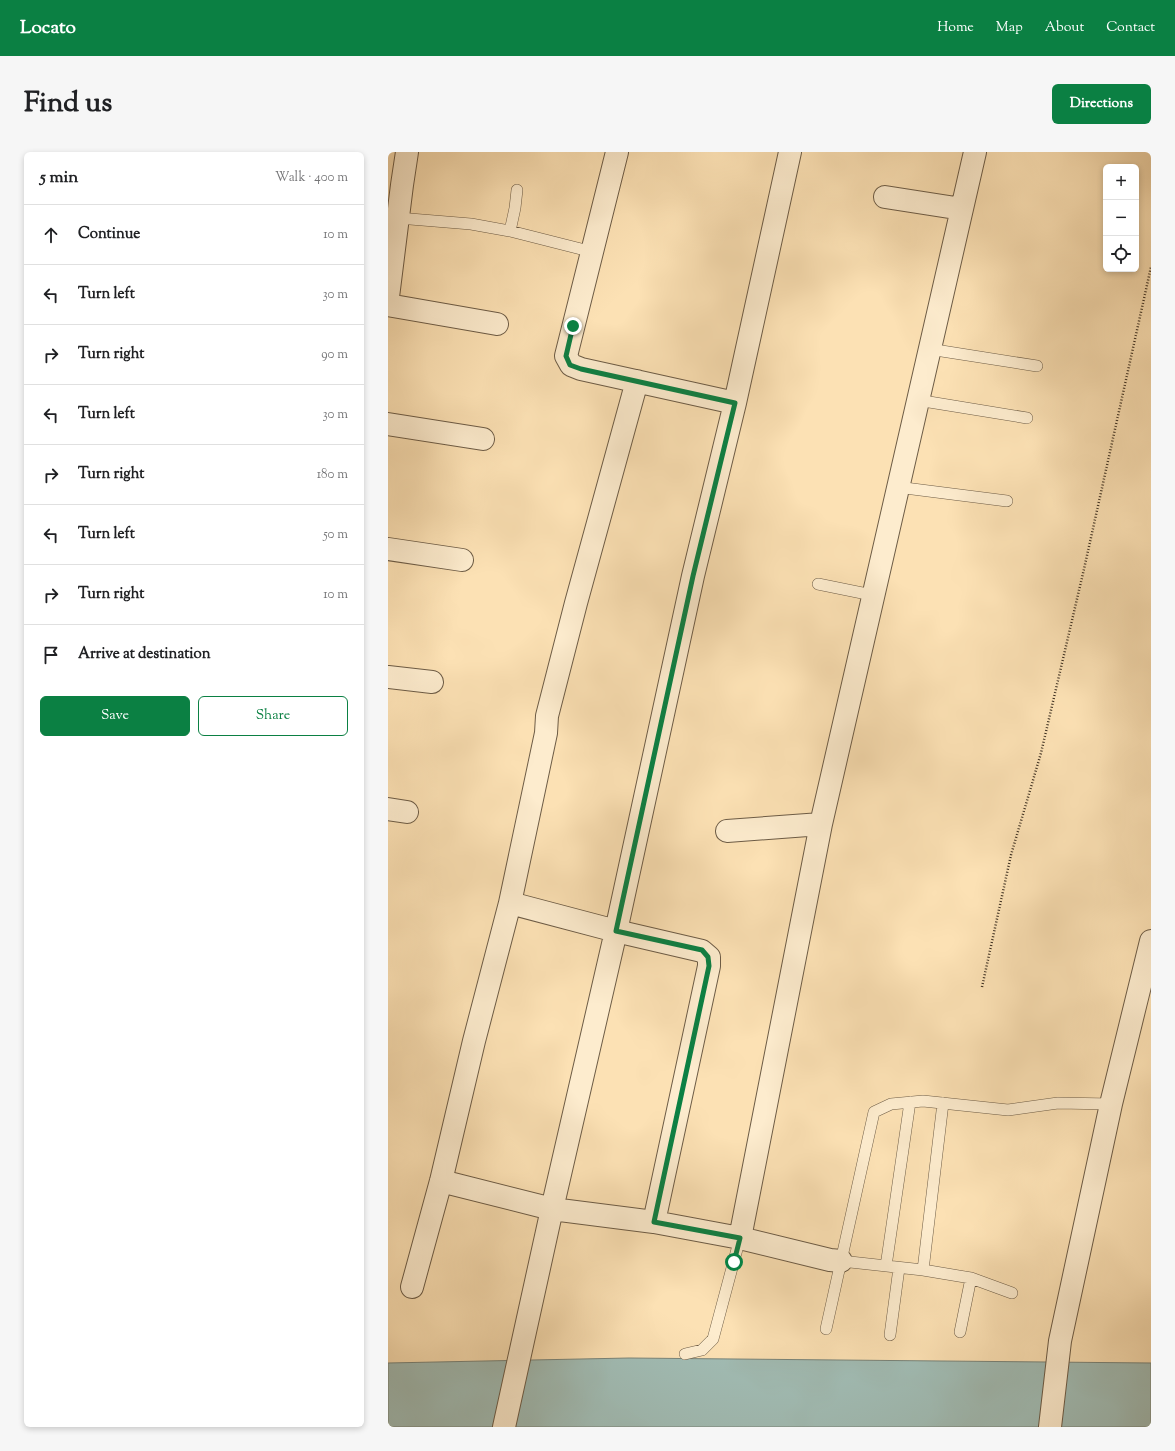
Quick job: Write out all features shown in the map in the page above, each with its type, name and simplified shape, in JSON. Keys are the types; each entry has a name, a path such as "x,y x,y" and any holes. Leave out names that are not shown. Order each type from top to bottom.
{"street":[{"path":"388,298 407,152"},
{"path":"617,152 566,356 570,365 581,369 735,403"},
{"path":"504,1427 520,1350 616,931 693,576 735,403 790,152"},
{"path":"740,1238 821,824 872,595 975,152"},
{"path":"885,197 962,209"},
{"path":"388,304 497,324"},
{"path":"412,1287 441,1181 474,1041 510,903 546,732 547,716 576,603 637,381"},
{"path":"388,424 483,439"},
{"path":"388,549 462,560"},
{"path":"388,677 432,682"},
{"path":"727,831 821,824"},
{"path":"510,903 616,931 702,950 708,957 709,966 654,1222"},
{"path":"1050,1427 1060,1341 1111,1104 1151,941"},
{"path":"441,1181 552,1209 654,1222 740,1238 830,1260 841,1261"}],"lane":[{"path":"510,230 517,190"},
{"path":"398,218 471,224 510,230 592,252"},
{"path":"929,349 1037,366"},
{"path":"917,400 1027,418"},
{"path":"897,487 1007,502"},
{"path":"818,584 872,595"},
{"path":"826,1330 874,1112 891,1104 923,1101 1008,1110 1058,1104 1111,1104"},
{"path":"886,1266 910,1102"},
{"path":"922,1270 943,1103"},
{"path":"685,1354 702,1350 713,1339 740,1238"},
{"path":"841,1261 922,1270 972,1278 1012,1293"},
{"path":"890,1335 899,1268"},
{"path":"960,1332 972,1278"}],"path":[{"path":"982,987 1012,855 1041,753 1079,592 1151,267"}],"water":[{"path":"629,1358 1151,1363 1151,1427 388,1427 388,1363"}],"route":[{"path":"573,326 566,356 570,365 581,369 735,403 693,576 616,931 702,950 708,957 709,966 654,1222 740,1238 734,1262"}]}
